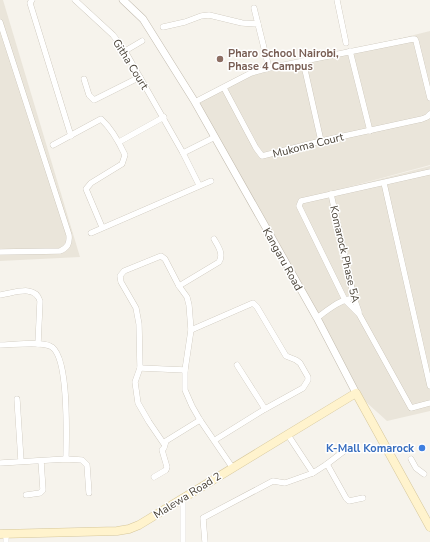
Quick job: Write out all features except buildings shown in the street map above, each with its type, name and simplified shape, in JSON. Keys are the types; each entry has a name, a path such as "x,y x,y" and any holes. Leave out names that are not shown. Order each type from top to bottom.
{"main road":[{"name":"Malewa Road 2","path":"4,536 117,531 129,529 356,394"},
{"name":"Kangaru Road","path":"356,394 430,527"}],"street":[{"path":"32,0 30,3 37,30 71,136"},
{"name":"Githa Court","path":"75,0 113,35 125,51 184,153 199,185"},
{"path":"345,0 338,1 346,43"},
{"name":"Kangaru Road","path":"126,1 144,19 195,102 317,318 356,394"},
{"path":"254,8 269,68"},
{"path":"163,27 209,15 242,23 258,24"},
{"path":"0,22 70,241 65,249 60,251 0,252"},
{"path":"195,102 251,73 350,51 415,39 430,98"},
{"path":"125,51 142,41"},
{"path":"350,51 370,131"},
{"path":"303,61 321,141"},
{"path":"84,79 89,95 94,100 140,77"},
{"name":"Mukoma Court","path":"224,88 256,148 262,156 321,141 422,119 430,114"},
{"path":"119,142 164,117"},
{"path":"53,145 101,119 109,126 119,142 125,155 122,164 91,183 86,189 102,227"},
{"path":"184,153 215,137"},
{"path":"430,172 301,201 299,206 345,300 359,314 411,408 430,403"},
{"path":"91,233 211,181"},
{"path":"384,183 430,386"},
{"name":"Komarock Phase 5A","path":"331,194 354,298 359,314"},
{"path":"179,286 219,262 221,255 214,239"},
{"path":"164,444 138,403 135,382 140,368 139,324 136,308 121,282 120,276 124,271 161,256 165,259 179,286 187,297 189,305 191,330 185,370 185,390 200,420 232,467"},
{"path":"0,295 29,290 38,296 40,302 38,344"},
{"path":"317,318 345,300 354,298"},
{"path":"191,330 247,304 253,303 286,356 300,363 308,377 308,380 303,388 265,409 215,440"},
{"path":"0,345 38,344 50,346 55,350 64,378 66,401 66,459"},
{"path":"236,365 265,409"},
{"path":"140,368 185,370"},
{"path":"17,399 21,461"},
{"path":"154,477 166,470 167,467 162,450 166,441 200,420"},
{"path":"288,435 313,473"},
{"path":"205,542 203,518 273,481 285,483 313,473 344,452"},
{"path":"0,462 66,459 82,460 86,462 87,465 89,494"},
{"path":"411,459 416,468 424,474"},
{"path":"26,495 40,493 43,490 41,461"},
{"path":"327,464 346,498 350,501 363,498"},
{"path":"183,498 183,542"}],"shaded area":[{"path":"0,0 3,0 80,257 0,261"},
{"path":"430,31 430,165 330,192 430,166 430,411 387,421 356,393 195,102 242,78"}],"place":[{"name":"Pharo School Nairobi, Phase 4 Campus","path":"220,59"},
{"name":"K-Mall Komarock","path":"422,448"}]}
